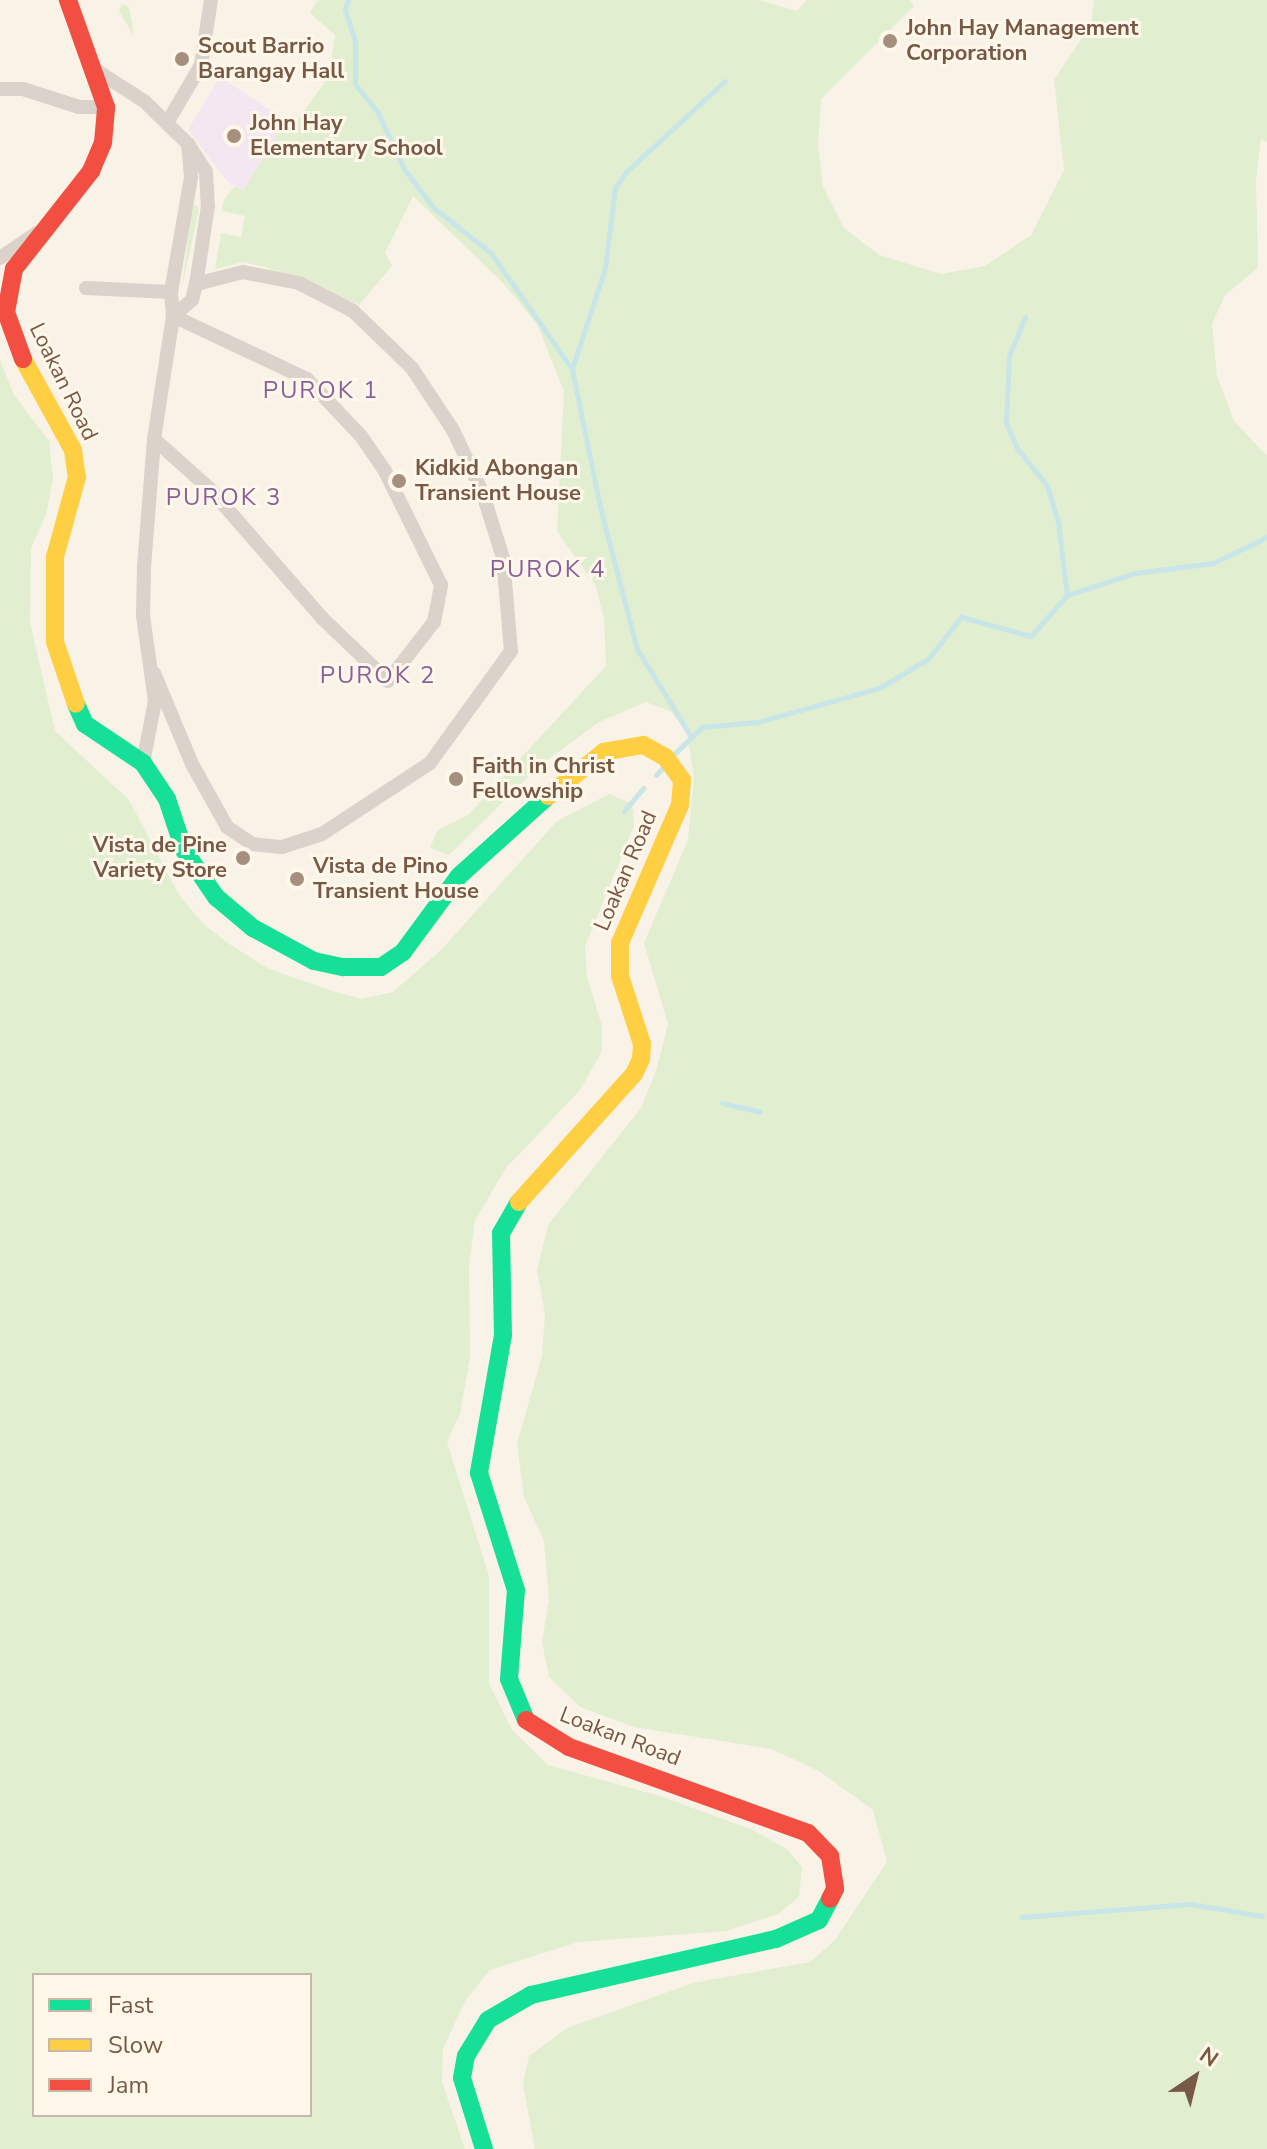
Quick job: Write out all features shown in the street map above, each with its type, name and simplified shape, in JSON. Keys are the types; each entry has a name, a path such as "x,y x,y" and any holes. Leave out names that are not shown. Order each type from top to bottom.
{"main road":[{"name":"Loakan Road","path":"68,0 97,71 106,107 106,127 95,163 14,269 6,312 26,368 73,450 77,477 55,557 55,642 69,693 85,724 143,763 167,799 184,850 216,897 253,928 314,961 364,968 381,967 403,952 459,876 579,768 630,745 643,745 669,762 682,780 680,805 627,922 618,961 642,1044 641,1059 634,1074 525,1192 504,1225 499,1253 503,1335 479,1473 516,1590 509,1679 515,1703 527,1722 569,1747 808,1833 830,1856 835,1889 819,1920 776,1939 531,1995 488,2020 466,2056 462,2078 484,2149"}],"street":[{"path":"167,123 201,65 211,0"},
{"path":"97,71 167,123 188,144 200,159 209,188 192,300 173,316"},
{"path":"0,89 106,107"},
{"path":"188,144 191,177 171,292 173,316 154,439 143,616 154,673 192,764 227,827 252,844 282,847 322,834 430,763 511,651 503,558 483,494 453,430 412,368 353,311 299,283 243,272 196,284"},
{"path":"0,258 41,231"},
{"path":"86,288 171,292"},
{"path":"154,439 210,489 322,618 388,681 434,622 441,585 385,471 361,436 307,379 173,316"},
{"path":"143,763 154,673"}],"shaded area":[{"name":"John Hay Elementary School","path":"220,77 286,120 243,191 228,182 188,130"}],"green space":[{"path":"318,0 759,0 797,11 807,0 910,0 914,6 821,99 818,145 823,187 844,228 879,255 941,274 985,266 1031,235 1064,170 1054,80 1091,24 1094,0 1267,0 1267,142 1261,139 1256,180 1258,268 1225,295 1212,324 1217,376 1234,421 1267,456 1267,2149 535,2149 523,2085 529,2056 567,2028 693,1983 810,1962 835,1940 887,1862 873,1810 819,1771 772,1749 634,1727 580,1707 549,1677 542,1642 549,1600 544,1541 524,1497 517,1444 542,1356 545,1314 537,1270 548,1225 641,1108 656,1071 668,1024 644,943 688,840 694,778 687,733 672,712 646,702 599,722 539,766 449,855 430,848 437,831 468,815 606,666 604,619 596,586 557,531 564,391 537,324 505,285 413,196 385,253 392,266 359,305 265,267 243,262 215,269 221,233 241,237 245,216 222,211 224,200 235,186 243,191 286,120 295,124 329,76 335,35 310,13"},
{"path":"122,4 129,7 134,36 119,11"},
{"path":"196,205 199,209 182,288 192,206"},
{"path":"0,360 14,395 49,441 53,478 46,515 31,548 30,622 55,731 129,800 179,895 204,925 231,945 267,968 332,991 362,999 393,992 442,949 557,821 609,794 632,804 634,826 585,946 587,977 602,1026 602,1051 580,1090 506,1168 475,1220 469,1265 470,1357 460,1414 447,1442 489,1576 489,1683 512,1730 548,1765 660,1796 753,1830 787,1849 802,1867 799,1897 778,1914 726,1931 578,1942 490,1970 465,2001 443,2049 442,2082 465,2149 0,2149"}],"waterway":[{"path":"348,0 345,10 355,40 355,84 377,111 404,169 433,207 491,253 572,369 601,511 637,649 690,735"},
{"path":"572,369 605,268 615,188 627,171 725,81"},
{"path":"1025,317 1009,356 1006,423 1017,448 1047,486 1058,521 1067,595"},
{"path":"670,758 702,727 758,722 879,688 928,659 961,617 1031,636 1067,595 1135,573 1213,563 1267,537"},
{"path":"656,775 664,766"},
{"path":"624,811 643,788"},
{"path":"722,1103 760,1112"},
{"path":"1022,1917 1191,1904 1262,1916"}],"traffic: fast":[{"path":"76,704 85,724 143,763 167,799 184,850 216,897 253,928 314,961 343,967 381,967 403,952 459,876 548,796"},
{"path":"519,1202 501,1233 503,1335 479,1473 516,1590 509,1679 526,1720"},
{"path":"484,2149 462,2078 466,2056 488,2020 531,1995 776,1939 819,1920 830,1899"}],"traffic: slow":[{"path":"23,359 73,450 77,477 55,557 55,642 76,704"},
{"path":"519,1202 634,1074 641,1059 642,1044 620,976 620,943 680,805 682,780 665,757 643,745 604,752 548,796"}],"traffic: jam":[{"path":"23,359 6,312 14,269 91,171 103,143 106,107 68,0"},
{"path":"526,1720 569,1747 808,1833 830,1856 835,1889 830,1899"}],"place":[{"name":"John Hay Management Corporation","path":"890,41"},
{"name":"Scout Barrio Barangay Hall","path":"182,59"},
{"name":"John Hay Elementary School","path":"234,136"},
{"name":"Kidkid Abongan Transient House","path":"399,481"},
{"name":"Faith in Christ Fellowship","path":"456,779"},
{"name":"Vista de Pine Variety Store","path":"243,858"},
{"name":"Vista de Pino Transient House","path":"297,879"}],"district":[{"name":"PUROK 1","path":"321,391"},
{"name":"PUROK 3","path":"224,498"},
{"name":"PUROK 4","path":"548,570"},
{"name":"PUROK 2","path":"378,676"}]}
